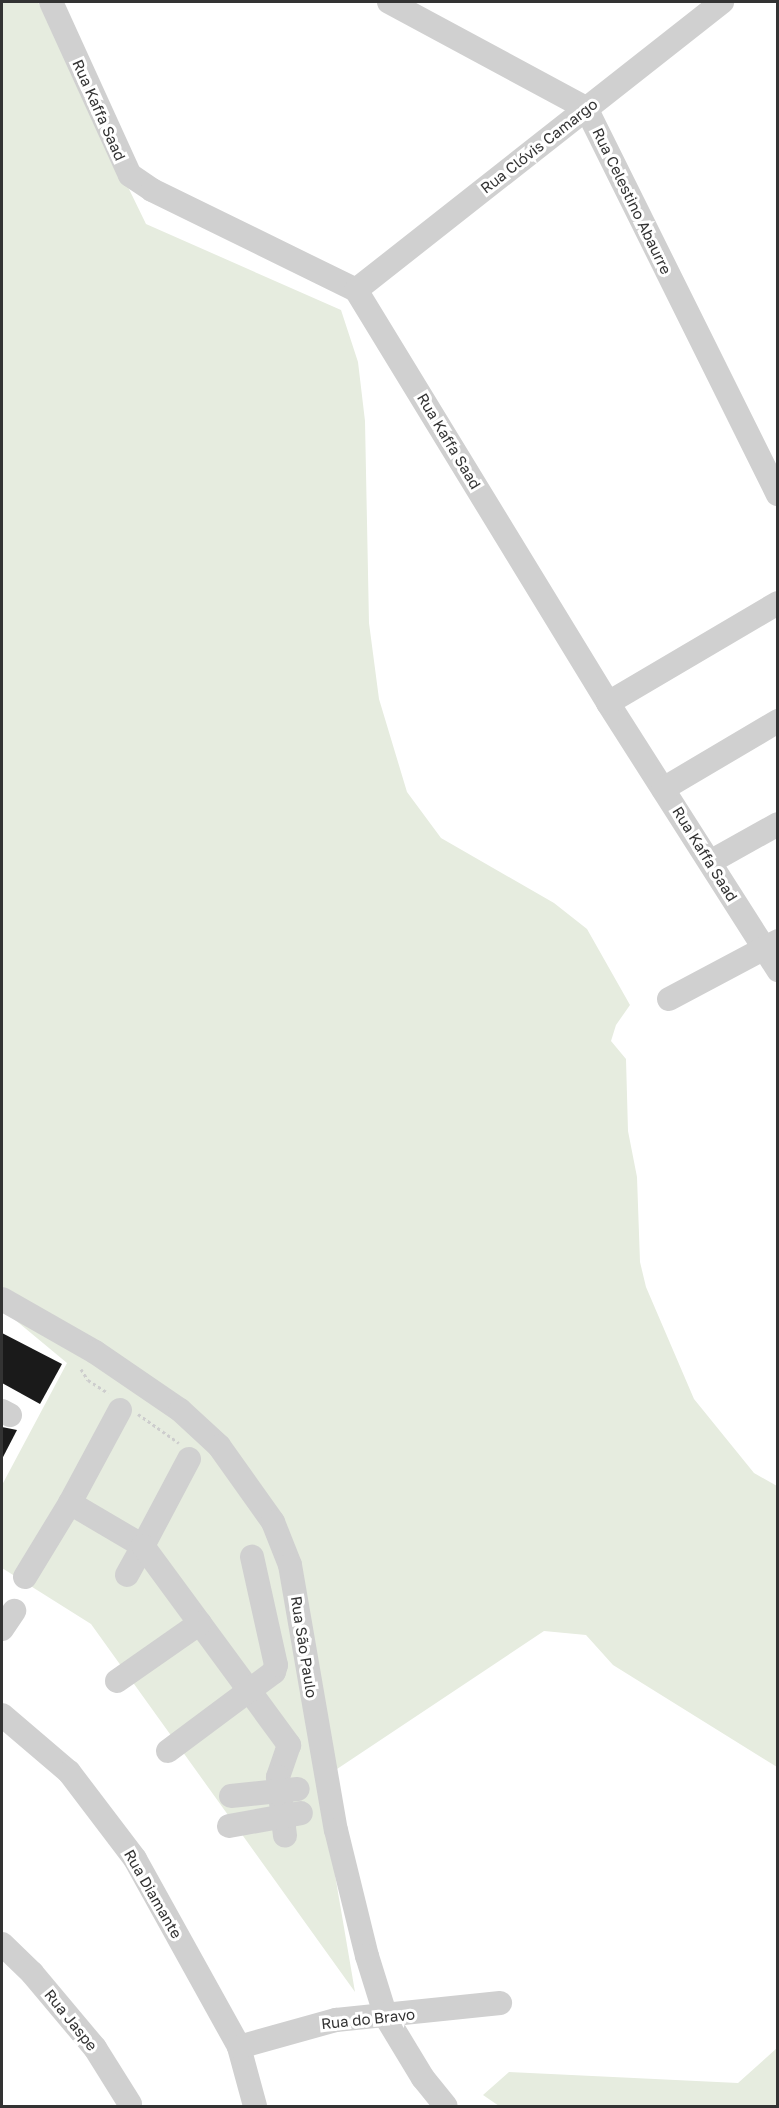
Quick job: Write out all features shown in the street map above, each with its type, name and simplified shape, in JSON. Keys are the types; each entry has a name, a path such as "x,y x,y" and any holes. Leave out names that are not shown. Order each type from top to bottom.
{"street":[{"name":"Rua Kaffa Saad","path":"51,2 130,175 152,190 356,290 608,703 710,862 770,945 777,970"},
{"path":"389,2 586,108"},
{"name":"Rua Clóvis Camargo","path":"356,290 722,2"},
{"name":"Rua Celestino Abaurre","path":"586,108 777,494"},
{"path":"608,703 777,603"},
{"path":"663,789 777,721"},
{"path":"710,862 777,824"},
{"path":"669,999 770,945"},
{"name":"Rua São Paulo","path":"2,1299 95,1352 180,1410 219,1446 273,1522 291,1565 336,1830 367,1956 386,2017 423,2078 446,2106"},
{"path":"25,1577 70,1503 120,1410"},
{"path":"126,1575 189,1459"},
{"path":"70,1503 143,1546 289,1745 278,1778 288,1790 289,1821 229,1826"},
{"path":"168,1751 270,1678 276,1665 252,1557"},
{"path":"117,1681 200,1623"},
{"name":"Rua Diamante","path":"2,1715 69,1772 135,1859 239,2047 255,2106"},
{"path":"231,1796 288,1790"},
{"name":"Rua Jaspe","path":"2,1944 32,1973 95,2048 130,2103"},
{"name":"Rua do Bravo","path":"239,2047 326,2022 500,2004"}],"shaded area":[{"path":"2,2 38,2 146,224 341,310 358,362 365,421 369,623 379,699 407,792 441,838 554,903 587,929 630,1005 616,1025 611,1041 626,1059 628,1131 637,1177 640,1262 646,1287 694,1399 754,1473 777,1486 777,1767 613,1665 586,1635 544,1631 319,1781 355,1992 91,1624 2,1568 2,1485 67,1363 2,1309"},
{"path":"777,2048 777,2106 499,2106 483,2095 509,2072 738,2083"}],"building":[{"path":"2,1333 62,1364 40,1404 2,1383"},
{"path":"2,1427 17,1430 2,1459"}]}
